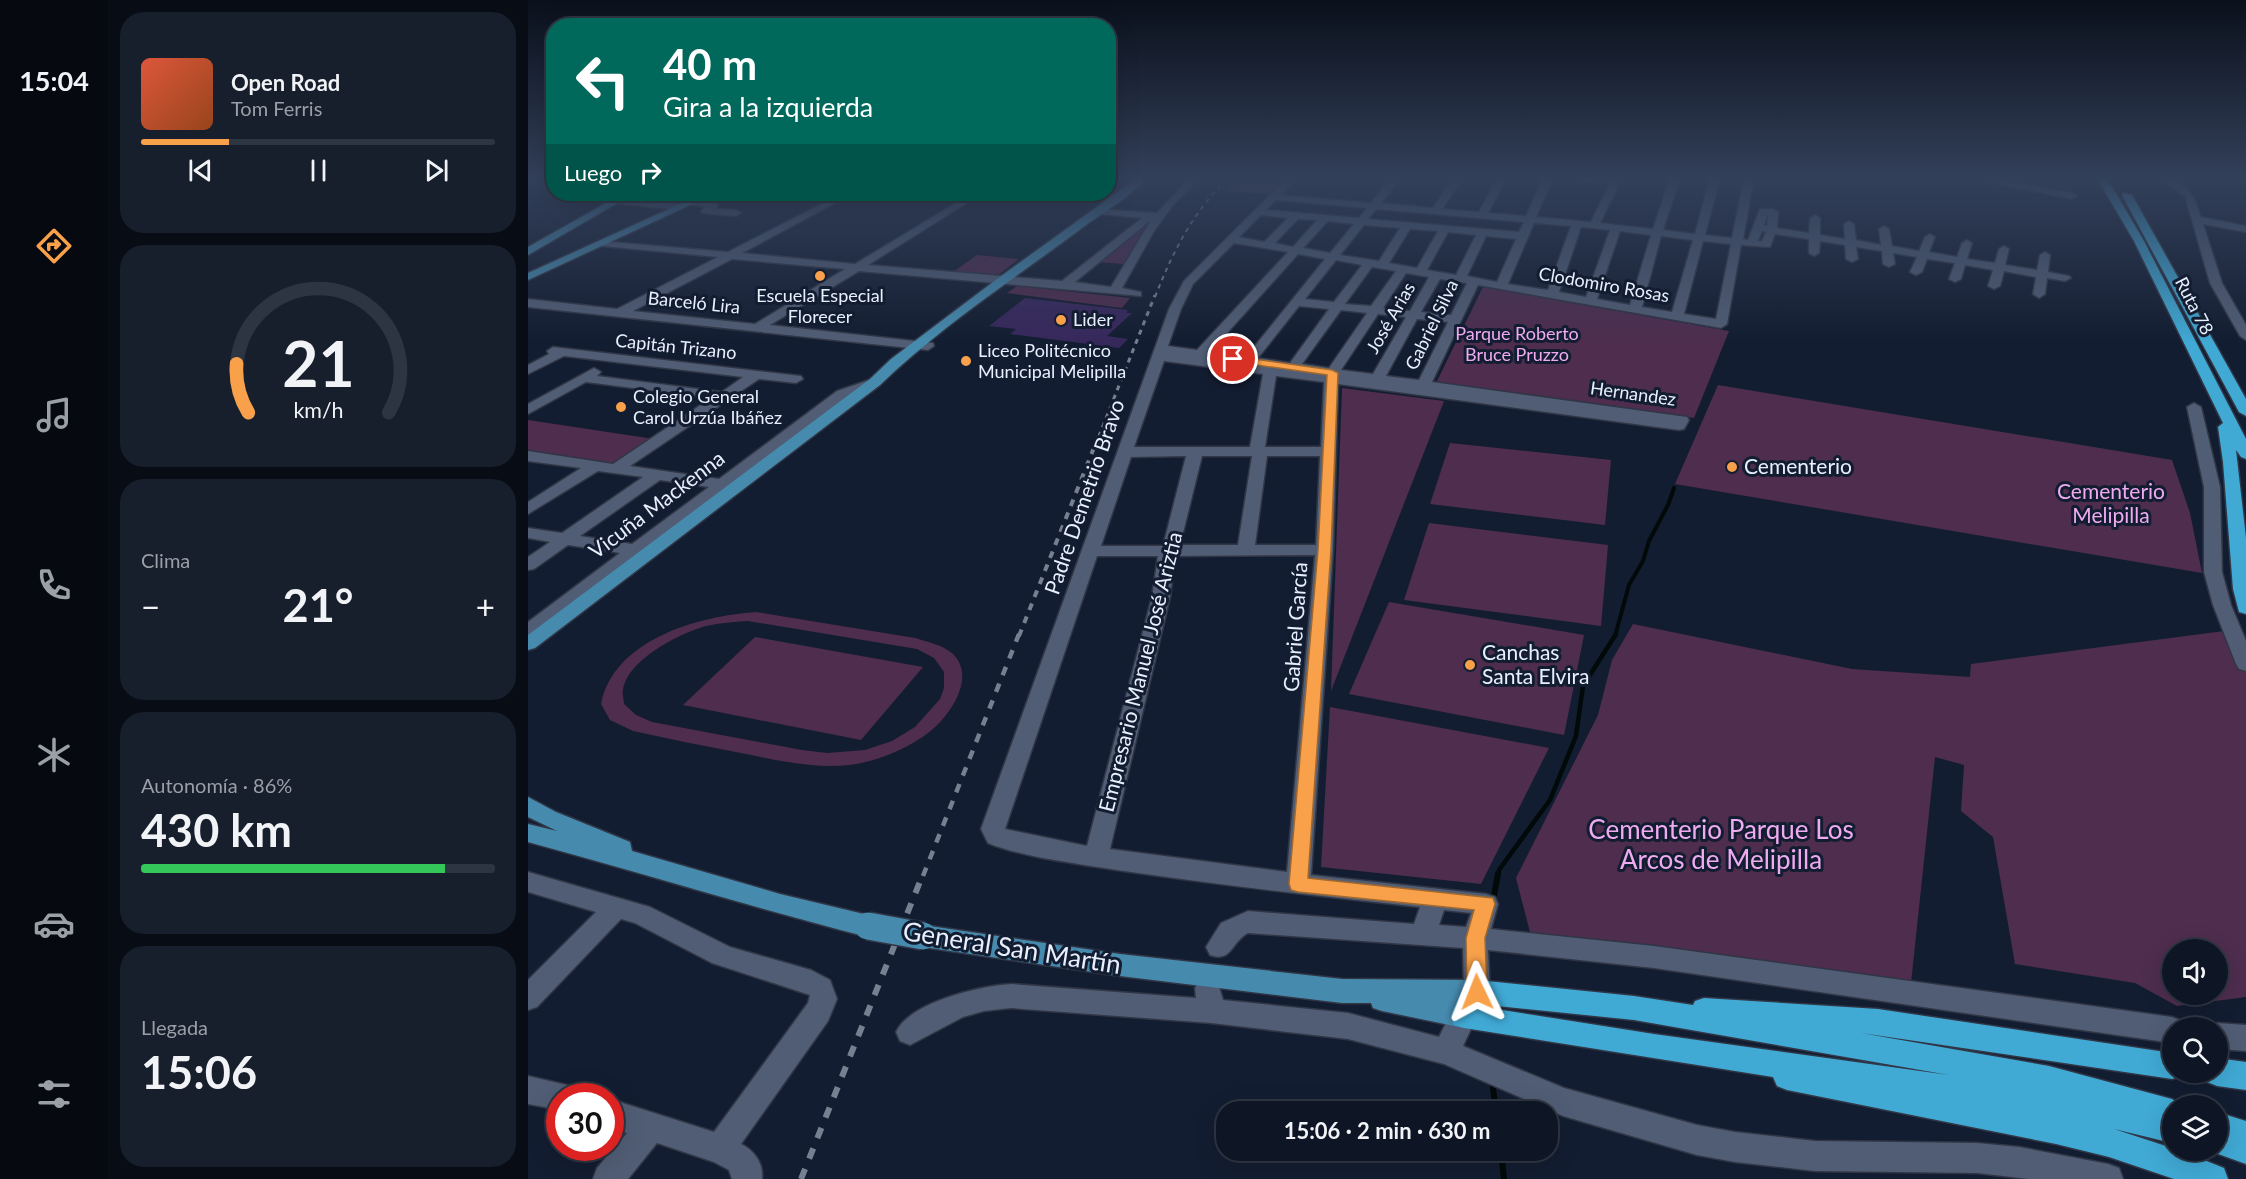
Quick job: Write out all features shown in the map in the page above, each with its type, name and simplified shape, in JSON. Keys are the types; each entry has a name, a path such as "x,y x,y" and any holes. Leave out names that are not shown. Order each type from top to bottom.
{"highway":[{"name":"Ruta 78","path":"2135,233 2246,454"},
{"name":"Ruta 78","path":"2149,233 2244,409"},
{"path":"2214,390 2231,462 2242,589 2246,608"},
{"path":"1477,992 1634,1008 1785,1014 1878,1022 2162,1065"},
{"path":"1634,1008 2049,1080 2162,1110"},
{"path":"1464,1016 1654,1047 2057,1104 2162,1126"},
{"path":"1654,1047 1795,1078 2017,1118 2135,1150 2213,1179"},
{"path":"2228,1074 2246,1076"},
{"path":"2228,1130 2246,1136"},
{"path":"2228,1143 2246,1149"}],"main road":[{"path":"528,252 560,233"},
{"path":"528,277 624,233"},
{"name":"Vicuña Mackenna","path":"528,659 623,584 730,486 923,346 1069,233"},
{"name":"Vicuña Mackenna","path":"528,644 675,535"},
{"name":"General San Martín","path":"528,806 548,818 688,876"},
{"name":"General San Martín","path":"529,834 868,926 1120,965 1342,991 1464,1016"},
{"name":"General San Martín","path":"1342,991 1477,992"}],"street":[{"path":"619,313 772,233"},
{"path":"756,328 912,233"},
{"path":"1110,265 1139,233"},
{"path":"1065,285 1110,265 1139,233"},
{"name":"Padre Demetrio Bravo","path":"1096,857 1005,840 994,832 994,821 1184,288 1237,233"},
{"path":"1267,245 1279,233"},
{"path":"1200,354 1311,233"},
{"path":"1249,361 1351,233"},
{"path":"1293,367 1338,306 1401,233"},
{"path":"1420,272 1443,233"},
{"path":"1467,280 1483,233"},
{"path":"1493,233 1523,236"},
{"path":"1502,286 1524,233"},
{"path":"1552,295 1575,233"},
{"path":"1590,302 1614,233"},
{"path":"1635,309 1657,233"},
{"path":"1668,233 1766,245 1770,233"},
{"path":"1677,316 1700,233"},
{"path":"1738,240 1739,233"},
{"path":"1752,243 1757,233"},
{"path":"1797,233 2065,278"},
{"path":"1850,233 1852,259"},
{"path":"1884,233 1888,264"},
{"path":"2200,233 2216,283 2246,336"},
{"path":"1814,253 1815,236"},
{"path":"1916,272 1930,237"},
{"name":"Clodomiro Rosas","path":"1231,239 1721,324 1738,240"},
{"path":"603,243 1065,285 1137,294"},
{"path":"1955,279 1967,243"},
{"path":"1994,286 2004,249"},
{"path":"2039,294 2045,255"},
{"path":"1110,265 1115,291"},
{"path":"1332,376 1403,269"},
{"name":"José Arias","path":"1377,379 1437,274"},
{"name":"Gabriel Silva","path":"1423,386 1455,320 1467,280"},
{"path":"1296,302 1455,320"},
{"name":"Barceló Lira","path":"528,303 923,346"},
{"name":"Capitán Trizano","path":"528,370 557,352 796,379"},
{"name":"Hernandez","path":"1160,353 1200,354 1293,367 1332,376 1679,426 1682,420 1377,379 1332,376 1270,371 1160,353"},
{"path":"528,410 618,359"},
{"path":"1246,550 1260,455 1257,447 1270,371"},
{"path":"615,469 757,374"},
{"name":"Gabriel García","path":"1298,884 1324,550 1332,376"},
{"path":"584,378 724,396"},
{"name":"Vicuña Mackenna","path":"528,630 634,550 730,486 842,394 880,378"},
{"path":"2194,407 2211,487 2212,557 2215,580 2222,605 2246,664"},
{"path":"1125,452 1329,451"},
{"name":"Empresario Manuel José Ariztia","path":"1096,857 1161,597 1160,576 1195,452"},
{"path":"530,458 730,486"},
{"path":"528,509 595,466"},
{"path":"528,564 657,475"},
{"path":"528,533 634,550"},
{"path":"1090,551 1324,550"},
{"path":"1096,857 1298,884 1486,904 1475,938 1477,992"},
{"path":"528,882 659,921 721,955 811,982 821,988 824,999 819,1012 720,1149"},
{"path":"1422,936 1436,898"},
{"path":"528,998 618,907"},
{"path":"1219,948 1230,929 1248,922 1475,938 1654,957 2162,1029"},
{"path":"910,1032 951,1008 994,996 1210,1000 1348,1026 1446,1053 1563,1102 1697,1140 1815,1156 1977,1158 2051,1167 2108,1179"},
{"path":"1446,1053 1464,1016"},
{"path":"2228,1037 2246,1038"},
{"path":"530,1091 546,1094"},
{"path":"624,1117 720,1149 740,1159 748,1172 747,1179"},
{"path":"608,1179 651,1126"}],"green space":[{"path":"1132,233 1143,233 1124,264 1097,262"},
{"path":"977,255 1019,259 993,279 949,275"},
{"path":"1017,286 1130,298 1122,308 1007,293"},
{"name":"Parque Roberto Bruce Pruzzo","path":"1483,287 1729,331 1694,418 1435,385"},
{"name":"Cementerio Melipilla","path":"1718,385 2172,460 2190,513 2202,573 1675,484"},
{"path":"1342,388 1444,401 1331,691"},
{"path":"528,420 654,439 617,464 528,452"},
{"path":"1450,443 1611,460 1605,525 1430,504"},
{"name":"Canchas Santa Elvira","path":"1429,523 1608,545 1601,626 1404,600"},
{"name":"Canchas Santa Elvira","path":"1389,602 1584,635 1564,735 1349,694"},
{"path":"756,612 915,638 935,644 953,654 962,673 962,684 947,714 925,736 905,748 882,757 849,765 808,765 768,758 633,731 610,720 601,704 609,682 623,663 641,647 685,626 734,614","holes":["748,621 917,649 934,658 944,672 944,688 940,699 915,727 892,741 865,750 827,753 802,750 652,722 636,715 624,704 623,692 627,679 644,658 669,641 711,625"]},
{"name":"Cementerio Parque Los Arcos de Melipilla","path":"1633,624 1852,669 1970,677 1971,664 2232,630 2246,662 2246,997 2228,999 2228,939 2162,939 2162,998 2135,983 2015,964 1993,837 1961,811 1964,765 1935,757 1911,983 1531,936 1516,878 1598,715 1612,660"},
{"path":"755,637 923,667 861,740 683,705"},
{"path":"1330,707 1549,748 1481,884 1321,867"}],"building":[{"name":"Lider","path":"1025,298 1128,310 1126,313 1132,313 1107,336 1128,339 1119,348 1010,334 1016,329 989,326"}],"waterway":[{"path":"1615,635 1629,585 1643,561 1649,541 1668,505 1674,488"},
{"path":"1498,876 1499,870 1550,800 1576,736 1583,686 1615,635"},
{"path":"1493,901 1498,874"},
{"path":"1493,1088 1495,1101"},
{"path":"1502,1161 1504,1179"}],"railway":[{"path":"1155,297 1185,233"},
{"path":"1095,446 1155,295"},
{"path":"1019,636 1095,445"},
{"path":"923,876 1019,634"},
{"path":"801,1179 923,874"}],"place":[{"name":"Escuela Especial Florecer","path":"820,276"},
{"name":"Lider","path":"1061,320"},
{"name":"Liceo Politécnico Municipal Melipilla","path":"966,361"},
{"name":"Colegio General Carol Urzúa Ibáñez","path":"621,407"},
{"name":"Cementerio","path":"1732,467"},
{"name":"Canchas Santa Elvira","path":"1470,665"}],"route":[{"path":"1233,359 1332,373 1324,550 1298,884 1486,904 1475,938 1477,992"}]}
